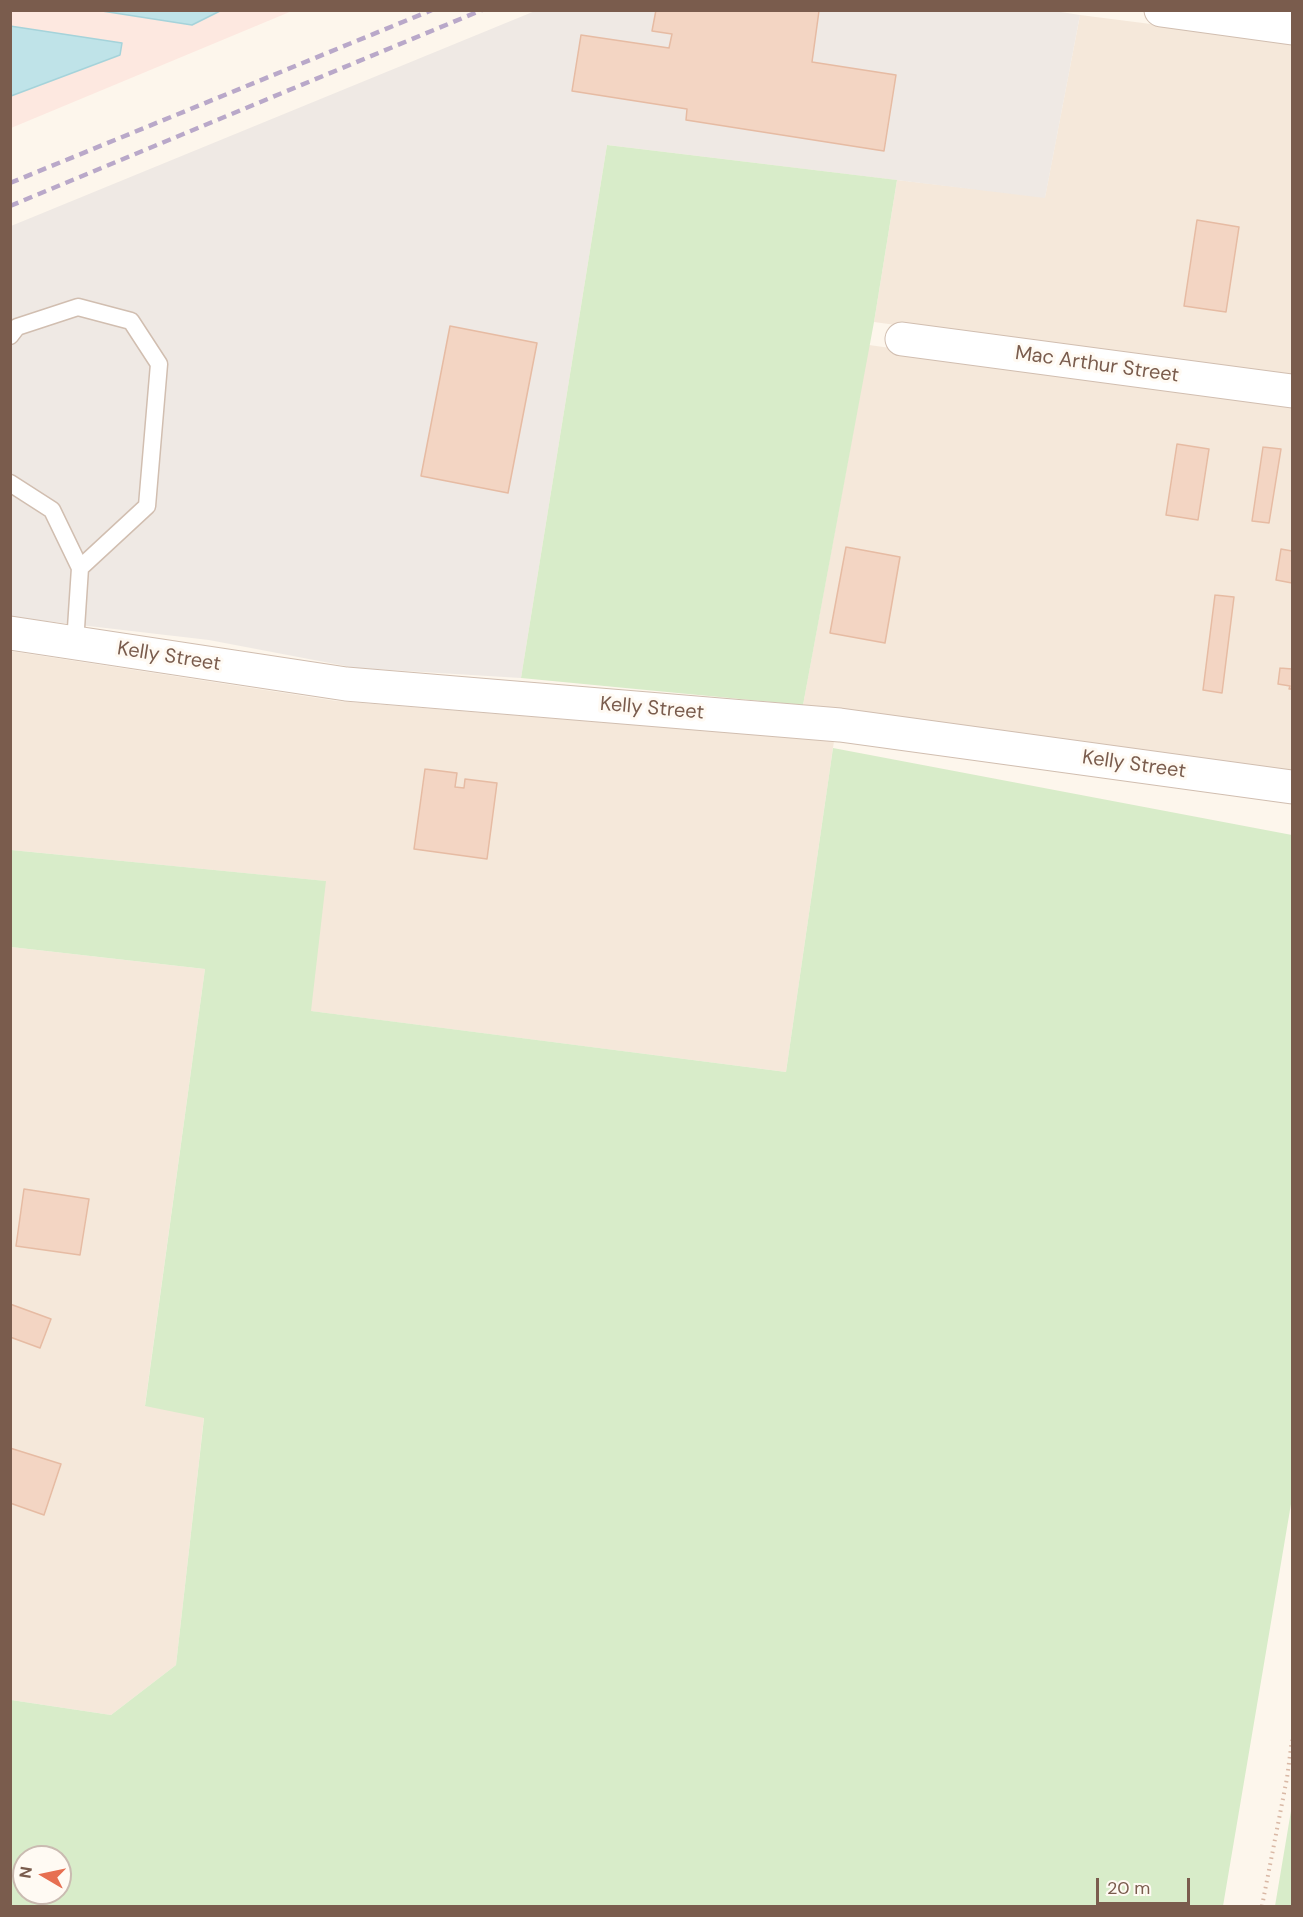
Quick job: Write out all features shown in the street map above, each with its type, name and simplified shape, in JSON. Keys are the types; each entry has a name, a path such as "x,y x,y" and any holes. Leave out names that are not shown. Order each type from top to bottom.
{"street":[{"path":"1161,10 1293,28"},
{"name":"Mac Arthur Street","path":"902,339 1293,392"},
{"name":"Kelly Street","path":"10,633 346,684 840,725 1293,787"}],"lane":[{"path":"10,336 17,327 78,307 131,321 159,364 147,506 80,568"},
{"path":"10,483 52,510 80,568 75,643"}],"path":[{"path":"1262,1906 1293,1740"}],"shaded area":[{"path":"1048,10 1080,15 1045,198 607,145 521,678 356,668 209,640 11,617 11,226 535,11"},
{"path":"11,11 292,11 11,128"},
{"path":"1080,15 1292,42 1292,379 874,322 897,180 1045,197"},
{"path":"869,345 1292,404 1292,771 803,705"},
{"path":"10,651 337,701 834,741 786,1072 310,1011 325,881 11,850"},
{"path":"11,947 205,969 145,1405 204,1417 176,1665 111,1715 11,1700"}],"green space":[{"path":"607,145 897,180 874,322 803,705 521,678"},
{"path":"833,748 1292,835 1292,1498 1223,1906 11,1906 11,1700 111,1715 176,1665 204,1418 145,1406 205,969 11,947 11,850 326,881 311,1011 786,1072"},
{"path":"1292,1805 1292,1906 1275,1906"}],"water":[{"path":"102,11 220,11 192,25"},
{"path":"10,26 122,43 120,55 11,96"}],"building":[{"path":"656,10 819,11 812,62 896,75 884,151 686,120 687,109 572,91 581,35 669,48 672,34 652,31"},
{"path":"1197,220 1239,227 1226,312 1184,306"},
{"path":"450,326 537,343 508,493 421,476"},
{"path":"1177,444 1209,449 1198,520 1166,515"},
{"path":"1263,447 1281,449 1269,523 1252,521"},
{"path":"846,547 900,557 885,643 830,633"},
{"path":"1281,549 1292,551 1292,583 1276,580"},
{"path":"1215,595 1234,597 1222,693 1203,690"},
{"path":"1280,668 1292,669 1292,689 1289,689 1290,686 1278,684"},
{"path":"425,769 457,773 455,787 464,788 465,779 497,783 487,859 414,849"},
{"path":"24,1189 89,1199 80,1255 16,1246"},
{"path":"10,1304 51,1319 40,1348 10,1337"},
{"path":"10,1448 61,1464 44,1515 10,1503"}],"railway":[{"path":"10,183 432,10"},
{"path":"10,206 482,10"}]}
